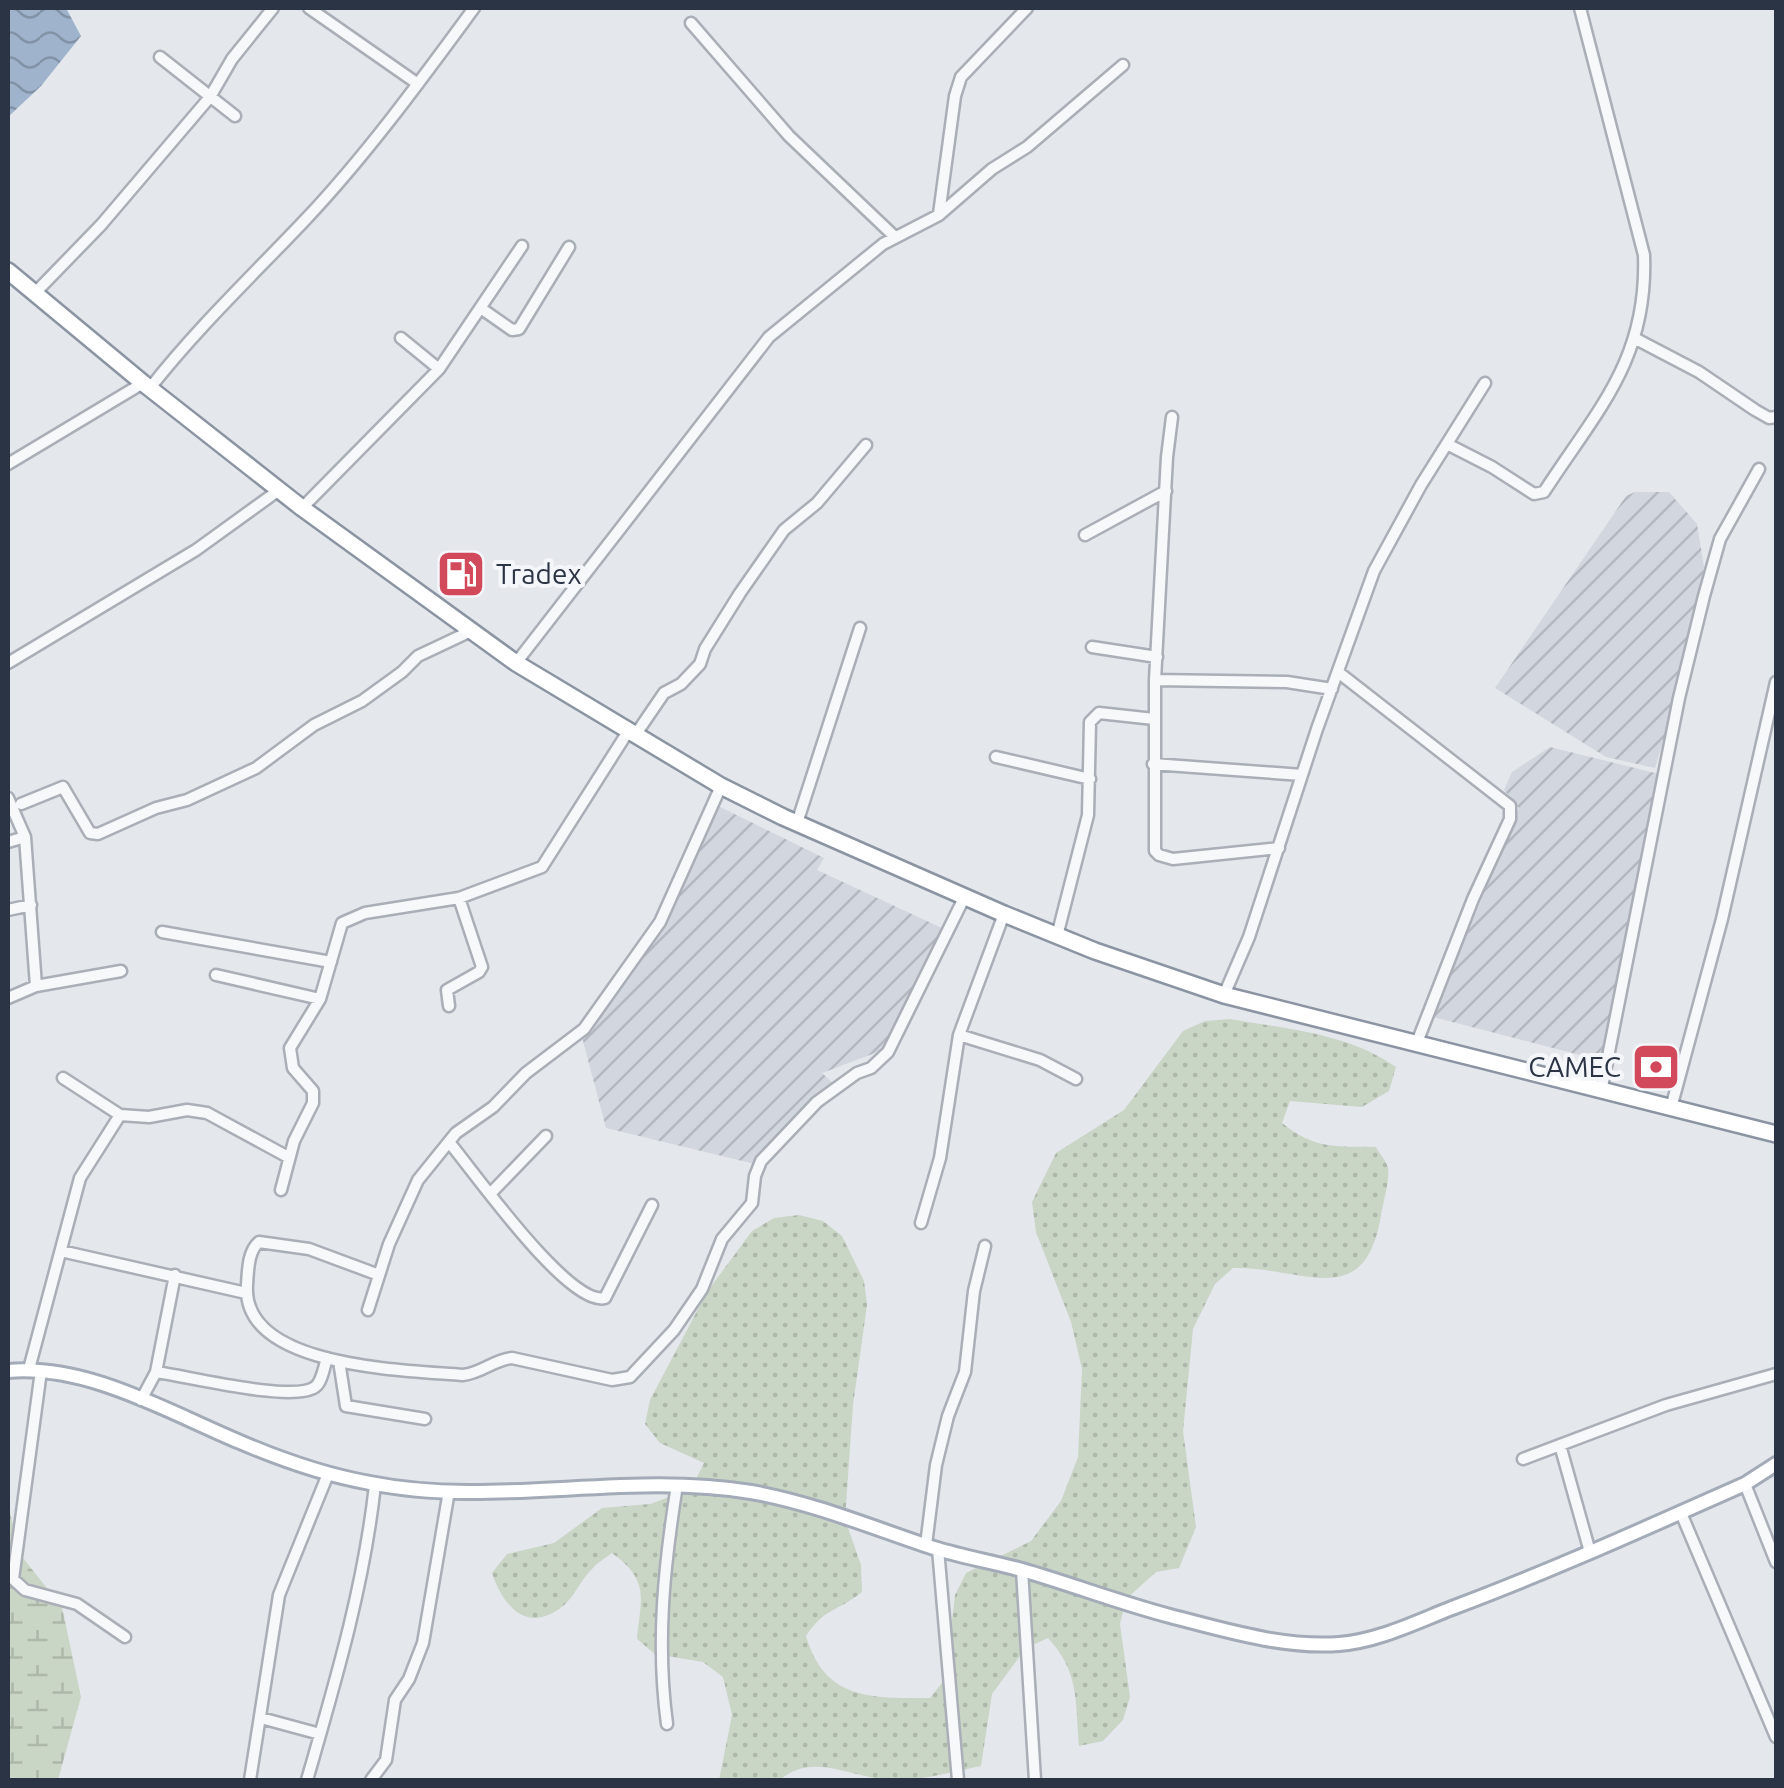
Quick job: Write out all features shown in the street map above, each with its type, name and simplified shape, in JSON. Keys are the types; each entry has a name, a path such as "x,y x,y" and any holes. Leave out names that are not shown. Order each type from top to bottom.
{"highway":[{"path":"8,271 302,508 516,662 721,786 797,824 1057,936 1224,994 1416,1046 1776,1134"}],"main road":[{"path":"8,1371 35,1370 84,1379 271,1455 375,1484 449,1491 720,1487 772,1496 1146,1610 1234,1633 1315,1645 1345,1644 1384,1634 1590,1552 1745,1484 1776,1464"}],"street":[{"path":"36,293 101,226 210,96 232,59 274,8"},
{"path":"309,8 418,84"},
{"path":"8,464 146,386 308,217 418,84 474,8"},
{"path":"939,215 961,77 1026,8"},
{"path":"1447,444 1534,494 1544,492 1620,378 1636,339 1644,256 1580,8"},
{"path":"692,22 789,136 895,237"},
{"path":"160,58 236,116"},
{"path":"516,662 769,337 895,237 939,215 1123,66"},
{"path":"302,508 439,369 522,246"},
{"path":"482,309 512,330 518,329 569,247"},
{"path":"401,338 439,369"},
{"path":"1636,339 1699,372 1769,418 1776,417"},
{"path":"1224,994 1249,938 1374,572 1486,382"},
{"path":"1172,417 1155,680 1154,850 1172,858 1278,848"},
{"path":"281,1190 288,1157 314,1097 309,1084 293,1068 290,1048 320,1000 342,923 349,918 458,898 531,872 549,860 567,824 632,732 664,693 681,684 700,664 705,648 784,530 817,503 866,444"},
{"path":"1601,1092 1679,698 1704,596 1720,540 1759,469"},
{"path":"8,662 196,550 279,490"},
{"path":"1085,535 1166,492"},
{"path":"797,824 860,628"},
{"path":"21,804 63,787 90,832 98,834 156,808 187,800 256,768 314,725 362,701 418,656 472,631"},
{"path":"1092,647 1157,657"},
{"path":"1338,672 1510,806 1510,819 1473,900 1416,1046"},
{"path":"1155,680 1286,682 1332,689"},
{"path":"1671,1108 1722,919 1776,682"},
{"path":"1057,936 1088,815 1090,722 1100,713 1154,719"},
{"path":"996,757 1090,780"},
{"path":"1153,764 1302,775"},
{"path":"368,1310 410,1195 449,1142 526,1073 584,1029 660,922 721,786"},
{"path":"8,798 25,837 36,986"},
{"path":"8,842 25,837"},
{"path":"450,1006 447,990 482,967 458,898"},
{"path":"379,1276 309,1249 259,1242 253,1247 246,1293 248,1310 270,1336 333,1360 463,1375 474,1374 502,1358 512,1358 612,1380 630,1377 674,1330 702,1289 722,1239 752,1202 761,1161 817,1102 871,1068 888,1052 964,898"},
{"path":"8,910 31,904"},
{"path":"921,1223 940,1158 959,1035 1004,914"},
{"path":"162,932 331,962"},
{"path":"8,998 36,986 121,971"},
{"path":"216,975 320,1000"},
{"path":"959,1035 1040,1060 1076,1078"},
{"path":"64,1078 120,1114 149,1117 187,1110 207,1113 288,1157"},
{"path":"120,1114 80,1178 61,1251 35,1370 13,1579 25,1590 77,1604 125,1637"},
{"path":"491,1194 546,1136"},
{"path":"449,1142 545,1260 577,1290 601,1300 652,1205"},
{"path":"958,1780 932,1547 936,1465 948,1416 965,1372 974,1291 986,1246"},
{"path":"61,1251 246,1293"},
{"path":"141,1400 156,1372 176,1275"},
{"path":"156,1372 250,1390 308,1390 318,1384 333,1360"},
{"path":"333,1360 346,1406 425,1419"},
{"path":"1523,1459 1666,1405 1776,1374"},
{"path":"1560,1445 1590,1552"},
{"path":"250,1780 279,1595 328,1474"},
{"path":"307,1780 346,1645 366,1551 375,1484"},
{"path":"1745,1484 1776,1562"},
{"path":"667,1724 660,1634 664,1562 677,1486"},
{"path":"370,1780 386,1760 395,1700 409,1679 423,1643 449,1491"},
{"path":"1681,1512 1776,1737"},
{"path":"1022,1570 1035,1780"},
{"path":"261,1718 320,1734"}],"shaded area":[{"path":"1635,492 1669,492 1697,524 1704,567 1683,676 1655,768 1606,757 1495,688 1626,496"},
{"path":"1550,747 1659,774 1607,1062 1433,1017 1519,808 1504,790 1512,772"},
{"path":"716,805 824,858 817,870 944,929 883,1050 822,1073 833,1083 755,1164 606,1128 582,1037 672,912"}],"green space":[{"path":"1230,1019 1337,1040 1396,1067 1389,1091 1362,1107 1290,1101 1282,1123 1316,1142 1376,1147 1387,1166 1387,1185 1373,1246 1361,1265 1346,1275 1327,1278 1233,1268 1215,1284 1193,1329 1183,1431 1196,1527 1179,1568 1156,1572 1126,1599 1120,1624 1130,1697 1123,1720 1103,1741 1079,1746 1071,1676 1048,1638 1026,1648 992,1694 981,1766 902,1780 808,1767 780,1780 719,1780 732,1715 723,1677 703,1662 655,1654 637,1639 638,1581 612,1553 589,1572 563,1606 550,1614 528,1617 510,1606 492,1573 507,1554 554,1543 602,1508 650,1504 691,1489 704,1463 660,1443 645,1424 650,1400 707,1292 752,1231 774,1218 799,1215 823,1221 842,1236 864,1281 867,1305 853,1405 845,1519 861,1565 862,1592 825,1615 806,1636 814,1657 838,1684 870,1696 930,1698 945,1679 955,1595 966,1573 1031,1541 1061,1501 1078,1457 1082,1369 1071,1322 1036,1232 1032,1202 1056,1153 1124,1110 1183,1031 1205,1021"},
{"path":"8,1503 19,1553 62,1607 81,1697 58,1780 8,1780"}],"water":[{"path":"8,8 66,8 81,36 41,86 8,117"}],"place":[{"name":"Tradex","path":"461,574"},
{"name":"CAMEC","path":"1656,1067"}]}
